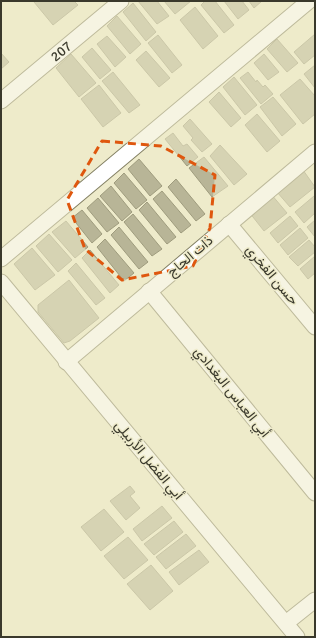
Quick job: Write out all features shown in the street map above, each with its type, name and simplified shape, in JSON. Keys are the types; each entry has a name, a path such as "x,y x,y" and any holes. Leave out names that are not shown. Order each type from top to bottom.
{"street":[{"name":"207","path":"1,101 121,1"},
{"path":"1,259 309,1"},
{"name":"ذات الحاج","path":"66,362 229,224 314,155"},
{"name":"حسن الفخري","path":"229,224 315,327"},
{"name":"أبي الفضل الأربيلي","path":"1,282 66,362 297,637"},
{"name":"أبي العباس البغدادي","path":"149,291 315,493"},
{"path":"286,623 315,600"}],"highlighted area":[{"path":"102,141 161,146 215,175 210,228 193,266 122,280 85,249 67,200"}],"building":[{"path":"74,1 78,5 53,25 34,2"},
{"path":"138,1 157,1 169,16 157,24"},
{"path":"164,1 191,1 175,14"},
{"path":"205,1 215,1 234,25 224,33 201,5"},
{"path":"224,1 242,1 249,10 238,19"},
{"path":"249,1 262,1 254,8"},
{"path":"133,3 156,32 146,41 123,12"},
{"path":"195,7 218,36 203,49 180,20"},
{"path":"117,16 141,44 130,54 107,26"},
{"path":"315,34 315,55 304,64 294,52"},
{"path":"158,35 182,65 172,73 148,43"},
{"path":"107,36 126,57 115,67 97,44"},
{"path":"277,39 298,63 287,72 267,49"},
{"path":"92,48 111,70 100,79 82,57"},
{"path":"146,51 170,78 159,87 136,60"},
{"path":"1,53 9,62 1,69"},
{"path":"71,54 96,83 79,97 56,68"},
{"path":"264,54 279,72 268,80 254,63"},
{"path":"315,65 315,88 304,74"},
{"path":"113,72 140,105 129,113 102,81"},
{"path":"248,72 256,82 257,80 263,87 265,85 273,94 261,104 240,78"},
{"path":"234,77 257,105 245,115 223,87"},
{"path":"300,79 315,96 315,114 303,124 280,95"},
{"path":"99,85 121,113 103,127 81,99"},
{"path":"219,92 241,118 231,127 209,102"},
{"path":"273,97 296,124 282,136 260,107"},
{"path":"257,114 280,141 267,152 245,125"},
{"path":"190,119 212,144 202,152 191,140 193,138 183,126"},
{"path":"173,133 183,146 187,144 198,157 187,166 165,139"},
{"path":"220,145 247,174 234,185 210,156"},
{"path":"204,157 228,186 212,197 189,168"},
{"path":"139,159 162,186 150,196 128,169"},
{"path":"303,170 315,187 290,207 277,192"},
{"path":"124,173 147,200 136,209 114,183"},
{"path":"176,179 205,214 196,221 168,187"},
{"path":"111,186 132,212 122,221 100,196"},
{"path":"162,191 191,225 181,233 153,199"},
{"path":"271,194 287,213 264,231 249,212"},
{"path":"314,196 315,213 304,223 295,212"},
{"path":"98,198 119,223 107,232 87,208"},
{"path":"147,202 176,237 167,244 139,210"},
{"path":"82,210 102,234 92,243 72,218"},
{"path":"133,214 162,249 152,256 124,222"},
{"path":"290,216 298,226 278,243 270,233"},
{"path":"315,220 315,237 307,227"},
{"path":"66,221 88,247 75,258 52,232"},
{"path":"119,227 148,262 139,269 111,235"},
{"path":"300,228 308,238 288,255 280,245"},
{"path":"49,234 72,260 58,272 36,246"},
{"path":"105,239 134,273 124,281 97,247"},
{"path":"309,240 315,247 315,252 298,266 289,257"},
{"path":"32,248 55,275 35,290 14,264"},
{"path":"90,250 119,285 110,293 82,258"},
{"path":"315,256 315,273 308,279 300,269"},
{"path":"76,263 105,298 96,305 68,271"},
{"path":"69,280 99,318 70,341 64,343 38,312 38,305"},
{"path":"130,486 135,492 130,496 140,508 126,520 110,501"},
{"path":"162,506 172,518 142,541 133,529"},
{"path":"104,509 124,532 101,551 81,527"},
{"path":"174,521 183,532 154,555 144,544"},
{"path":"186,534 196,546 166,569 156,557"},
{"path":"128,537 148,560 124,579 104,556"},
{"path":"199,550 209,562 179,585 169,572"},
{"path":"151,565 173,591 150,610 127,584"}]}
